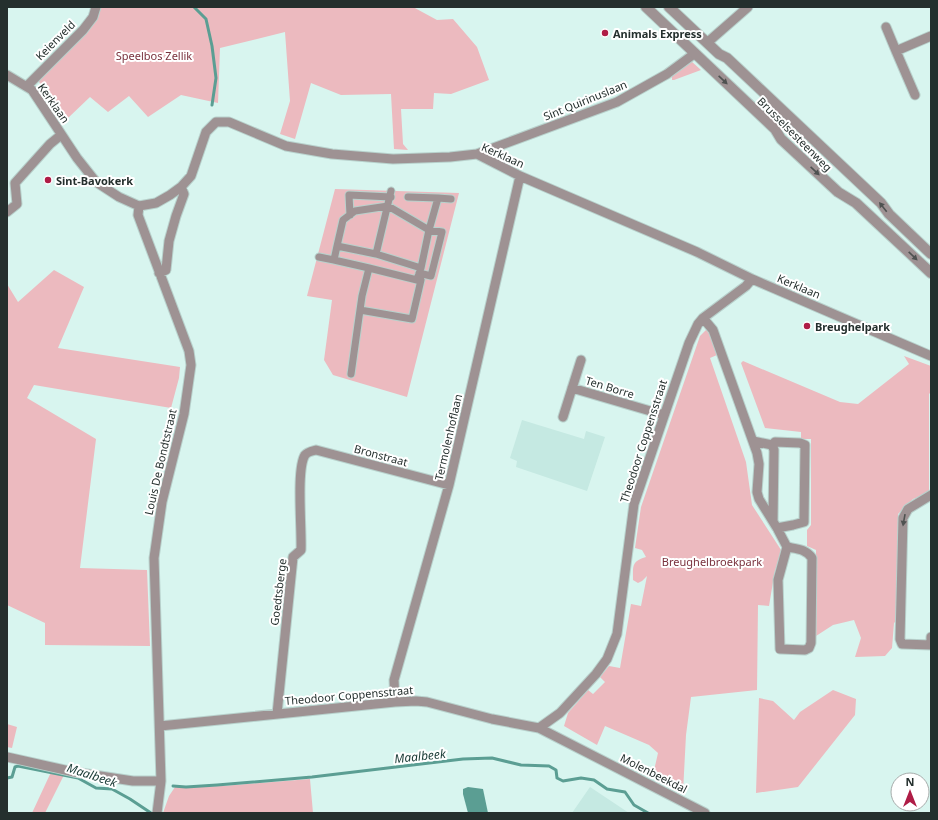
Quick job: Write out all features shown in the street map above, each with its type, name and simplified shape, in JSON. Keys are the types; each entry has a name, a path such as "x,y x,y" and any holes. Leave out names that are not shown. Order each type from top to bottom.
{"street":[{"name":"Keienveld","path":"26,86 83,30 93,17 96,7"},
{"name":"Brusselsesteenweg","path":"646,7 775,129 781,139 838,192 856,203 931,273"},
{"name":"Brusselsesteenweg","path":"669,7 708,42 719,54 727,58 881,203 889,214 931,254"},
{"path":"708,42 748,7"},
{"path":"886,26 915,95"},
{"path":"896,51 931,36"},
{"name":"Sint Quirinuslaan","path":"477,154 617,102 667,74 694,54"},
{"name":"Kerklaan","path":"7,75 32,90 61,135 96,182 119,197 139,206 156,203 170,196 181,187 191,176 206,132 216,122 229,122 286,146 332,154 393,158 450,157 477,154 520,176 697,252 752,279 931,356"},
{"name":"Kerklaan","path":"7,212 17,204 15,183 50,144 61,135"},
{"name":"Termolenhoflaan","path":"395,702 394,680 449,485 520,176"},
{"path":"159,273 166,270 169,241 184,194 181,187"},
{"path":"350,215 349,195 391,194 376,254"},
{"path":"408,197 451,199"},
{"path":"360,310 412,319 421,280 419,274 438,198"},
{"name":"Louis De Bondtstraat","path":"139,206 138,215 188,351 190,365 184,414 162,502 154,558 161,781 157,813"},
{"path":"319,258 369,268 431,276 442,232 429,230 388,206 355,211 343,220 334,260"},
{"path":"337,246 376,254 419,274"},
{"path":"351,374 362,296 369,268"},
{"name":"Theodoor Coppensstraat","path":"539,728 560,713 596,674 607,659 616,634 634,504 689,343 698,324 703,318 746,286 752,279"},
{"path":"703,318 713,330 757,453 759,464 757,492 759,499 775,524 787,548 778,580 780,649 805,650 809,648 811,643 812,558 809,553 804,550 787,548"},
{"name":"Ten Borre","path":"563,417 581,360"},
{"name":"Ten Borre","path":"572,388 664,415"},
{"path":"753,441 772,445 775,442 800,443 805,445 804,522 794,525 775,524"},
{"path":"772,445 774,450 775,524"},
{"name":"Bronstraat","path":"307,453 316,450 449,485"},
{"name":"Goedtsberge","path":"277,714 293,557 300,550 302,536 300,472 304,457 307,453"},
{"path":"931,495 908,509 903,518 900,639 902,644 931,645 931,638"},
{"name":"Theodoor Coppensstraat","path":"160,726 416,701 427,702 492,719 539,728 592,754"},
{"name":"Molenbeekdal","path":"592,754 705,813"},
{"path":"7,757 81,773 133,781 161,781"}],"shaded area":[{"path":"522,420 584,439 586,431 605,437 587,491 516,467 517,461 510,458"},
{"path":"468,787 483,789 488,813 468,813 463,789"},
{"path":"590,787 629,813 572,813"}],"green space":[{"name":"Speelbos Zellik","path":"100,7 413,7 437,20 453,19 477,47 489,80 451,94 434,93 433,109 401,109 403,144 408,150 394,149 391,94 341,95 311,83 295,139 280,134 290,101 285,32 220,48 218,103 181,95 148,117 129,96 108,112 90,97 68,118 35,77 81,39 96,17"},
{"path":"691,61 701,70 672,80 672,75"},
{"path":"335,189 459,193 407,397 333,375 324,360 332,300 307,296"},
{"path":"54,270 84,287 58,348 180,367 179,378 171,408 34,385 27,398 96,439 80,568 147,570 150,646 45,645 45,623 7,605 7,284 18,302"},
{"name":"Breughelbroekpark","path":"708,328 717,355 710,358 746,462 752,505 783,553 775,570 769,606 758,605 757,690 691,697 686,735 683,792 653,775 658,753 649,745 605,726 597,745 564,726 568,713 588,690 593,694 605,682 600,677 609,666 620,668 631,604 641,606 647,576 638,583 633,580 633,568 635,563 646,557 642,550 635,548 641,507 700,336"},
{"path":"904,356 931,366 931,392 929,394 929,490 924,495 913,499 898,514 898,619 894,623 892,648 885,656 855,657 861,638 854,620 833,625 816,636 816,550 807,546 807,530 811,525 811,439 801,439 801,432 765,428 741,363 743,361 840,402 858,404 909,364"},
{"path":"833,690 856,699 855,715 798,787 756,793 759,698 773,701 794,720 800,712"},
{"path":"7,724 17,727 12,748 7,747"},
{"path":"52,770 65,773 45,813 32,813"},
{"path":"310,779 313,813 163,813 169,796 175,787 223,786"}],"waterway":[{"path":"194,7 206,19 212,46 216,78 212,105"},
{"name":"Maalbeek","path":"173,786 186,787 217,785 312,777 463,759 492,758 521,765 549,766 556,770 557,778 563,781 581,778 594,780 607,789 625,792 634,805 648,813"},
{"name":"Maalbeek","path":"7,778 12,777 15,767 18,766 78,778 96,788 112,789 151,813"}],"place":[{"name":"Animals Express","path":"605,33"},
{"name":"Sint-Bavokerk","path":"48,180"},
{"name":"Breughelpark","path":"807,326"}]}
